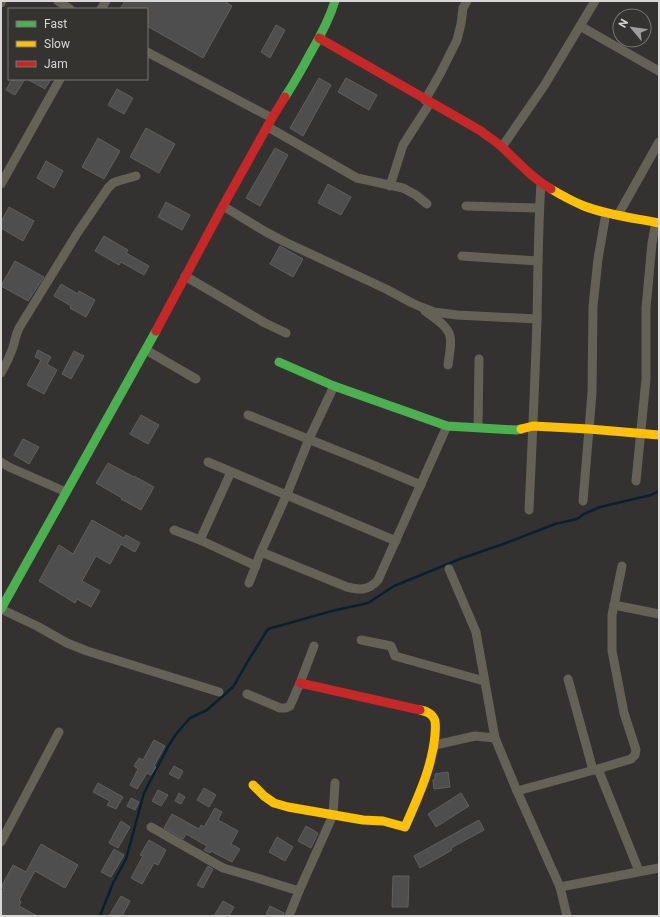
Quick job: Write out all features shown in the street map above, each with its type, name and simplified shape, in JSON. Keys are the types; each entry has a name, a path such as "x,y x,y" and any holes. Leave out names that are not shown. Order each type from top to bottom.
{"street":[{"path":"58,1 68,8"},
{"path":"219,692 87,651 67,643 37,626 1,609 146,350 272,118 293,85 319,38 331,14 335,1"},
{"path":"390,186 403,145 427,102 456,40 461,24 463,8 467,1"},
{"path":"502,147 514,132 544,86 595,1"},
{"path":"580,26 659,71"},
{"path":"319,38 427,102 481,131 502,147 526,171 541,183 565,197 584,206 606,213 658,223 652,243 646,308 646,379 636,481"},
{"path":"148,53 272,118"},
{"path":"1,184 59,80"},
{"path":"268,127 357,178 403,188 428,204"},
{"path":"618,215 659,142"},
{"path":"1,373 13,348 15,336 19,328 106,191 113,183 136,176"},
{"path":"529,510 541,183"},
{"path":"223,206 285,242 386,289 412,303 434,312 457,315 537,319"},
{"path":"466,206 539,208"},
{"path":"583,501 592,393 593,306 598,259 606,213"},
{"path":"462,256 538,261"},
{"path":"186,276 265,323 286,333"},
{"path":"421,307 445,328 450,336 448,365"},
{"path":"146,350 196,379"},
{"path":"478,427 479,358"},
{"path":"279,362 334,386 446,426 516,430 533,426 659,435"},
{"path":"249,583 309,439 334,386"},
{"path":"248,415 363,460 421,485"},
{"path":"261,552 347,586 366,589 374,585 378,580 396,541 446,426"},
{"path":"1,462 66,492"},
{"path":"208,462 396,541"},
{"path":"200,540 231,472"},
{"path":"174,530 200,540 256,566"},
{"path":"517,791 596,770 631,759 635,755 636,750 624,713 612,651 612,615 622,566"},
{"path":"449,569 476,632 495,738 560,887 567,916"},
{"path":"614,604 659,614"},
{"path":"361,640 391,646 395,656 484,681"},
{"path":"247,694 280,708 290,706 314,646"},
{"path":"568,679 596,770 639,871"},
{"path":"253,785 274,803 288,808 363,820 390,822 405,827 424,781 435,745 435,720 431,714 300,683"},
{"path":"1,842 59,732"},
{"path":"435,745 475,736 495,738"},
{"path":"289,916 333,815 335,783"},
{"path":"151,827 223,868 299,891"},
{"path":"560,887 659,868"}],"building":[{"path":"125,1 224,1 232,6 203,58 148,27 148,8 121,8"},
{"path":"276,25 285,30 270,58 261,52"},
{"path":"319,78 331,85 303,136 290,128"},
{"path":"346,78 377,95 369,110 338,92"},
{"path":"11,80 24,80 15,95 6,90"},
{"path":"29,80 50,80 45,89"},
{"path":"117,89 133,98 124,114 108,105"},
{"path":"146,128 175,144 159,173 130,157"},
{"path":"98,138 120,151 104,179 82,167"},
{"path":"275,148 288,155 260,206 246,198"},
{"path":"46,161 63,171 54,188 37,178"},
{"path":"328,184 351,197 341,215 318,203"},
{"path":"166,202 190,215 182,230 158,217"},
{"path":"9,207 34,221 23,241 1,228 1,222"},
{"path":"104,236 128,250 126,253 149,266 144,275 121,262 119,265 95,251"},
{"path":"280,246 303,259 293,277 270,264"},
{"path":"15,261 44,277 28,301 1,286"},
{"path":"61,284 78,294 79,291 95,300 86,317 70,308 71,306 54,296"},
{"path":"38,350 51,357 47,364 57,370 44,394 27,385 41,360 35,357"},
{"path":"74,351 84,356 71,379 62,374"},
{"path":"141,415 159,425 148,444 130,434"},
{"path":"23,439 39,447 29,464 14,455"},
{"path":"108,463 154,487 141,510 96,483"},
{"path":"92,520 124,538 126,535 140,543 135,552 121,544 110,564 96,556 82,581 100,591 91,607 77,599 75,603 39,581 59,545 73,554"},
{"path":"154,740 165,746 154,766 156,767 151,775 147,773 137,789 130,785 138,769 134,766 139,758 143,760"},
{"path":"174,766 183,771 179,779 169,774"},
{"path":"448,772 450,787 434,789 433,780 435,779 435,774"},
{"path":"98,783 123,797 116,809 107,805 110,801 93,792"},
{"path":"204,788 216,795 209,807 197,800"},
{"path":"158,790 168,795 161,806 152,801"},
{"path":"179,793 185,797 181,804 175,801"},
{"path":"461,793 469,806 436,827 428,814"},
{"path":"131,798 139,802 135,810 127,806"},
{"path":"215,808 222,812 218,820 238,831 231,844 240,849 232,862 211,851 210,853 204,850 207,846 186,834 183,839 164,828 172,814 199,829 201,825 204,827"},
{"path":"479,820 484,830 451,848 452,850 420,868 414,856"},
{"path":"121,821 130,827 118,848 109,843"},
{"path":"306,826 318,833 311,848 298,841"},
{"path":"277,837 293,847 285,861 269,852"},
{"path":"149,840 166,850 158,865 154,863 142,884 131,878 143,856 140,855"},
{"path":"41,844 78,865 65,888 35,871 19,900 21,902 19,906 37,916 1,916 1,893 4,889 1,887 13,865 26,872"},
{"path":"114,849 124,855 111,877 101,872"},
{"path":"208,866 213,869 203,888 197,885"},
{"path":"393,876 409,876 408,907 392,907"},
{"path":"121,896 130,901 122,916 109,916"},
{"path":"223,901 234,907 229,916 214,916"},
{"path":"270,906 284,913 283,916 270,916 266,914"}],"waterway":[{"path":"100,916 113,883 126,859 144,793 169,745 176,734 190,718 207,710 233,687 268,629 332,611 368,603 394,586 460,559 555,524 577,519 600,507 651,495 659,491"}],"traffic: fast":[{"path":"285,97 321,35 335,1"},
{"path":"1,609 156,331"},
{"path":"279,362 334,386 447,426 516,430 521,429"}],"traffic: slow":[{"path":"551,189 575,202 593,209 659,223"},
{"path":"521,429 533,426 659,435"},
{"path":"253,785 274,803 288,807 363,820 383,821 405,827 428,771 435,735 435,723 432,715 426,711 420,710"}],"traffic: jam":[{"path":"319,38 481,131 501,146 544,185 551,189"},
{"path":"156,331 223,206 285,97"},
{"path":"300,683 420,710"}]}
